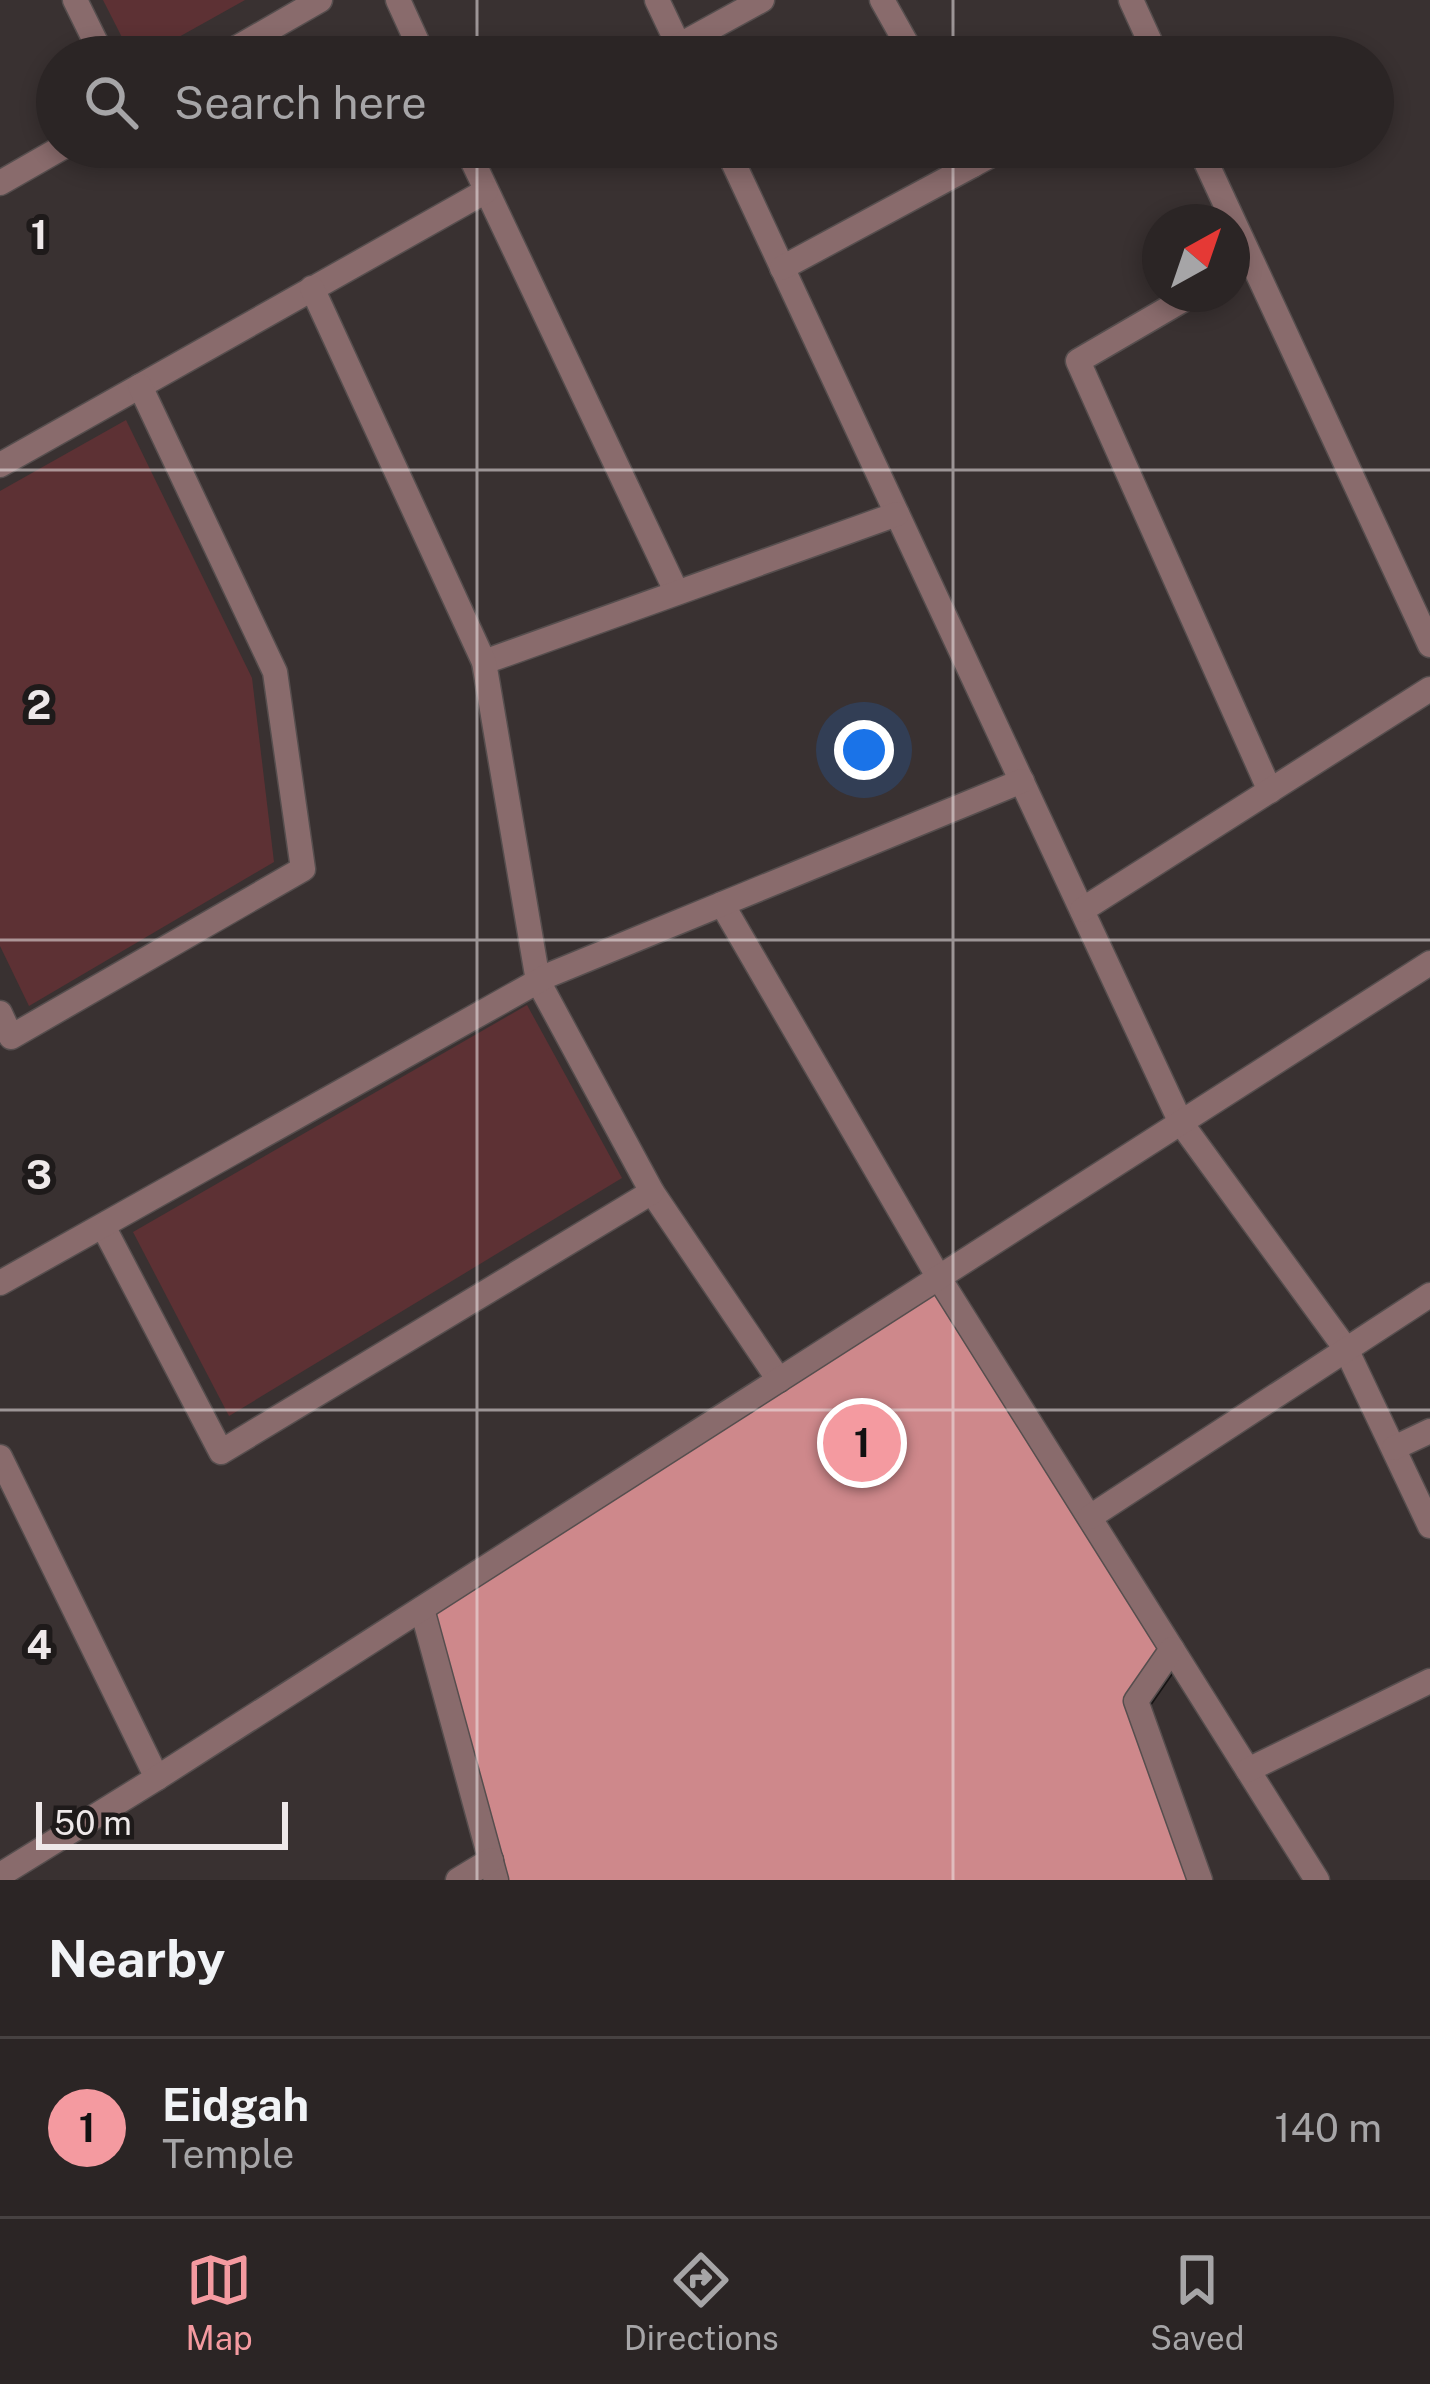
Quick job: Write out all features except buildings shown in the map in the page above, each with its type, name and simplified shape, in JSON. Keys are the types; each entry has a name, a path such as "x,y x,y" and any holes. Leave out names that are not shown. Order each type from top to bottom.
{"street":[{"path":"75,0 93,36"},
{"path":"257,36 320,0"},
{"path":"398,0 414,36"},
{"path":"657,0 674,36"},
{"path":"705,36 762,0"},
{"path":"882,0 902,36"},
{"path":"1131,0 1147,36"},
{"path":"0,183 36,162"},
{"path":"476,168 676,591"},
{"path":"735,168 1181,1123 1346,1349 1430,1526"},
{"path":"782,268 948,168"},
{"path":"1207,168 1220,204"},
{"path":"0,465 486,190"},
{"path":"1250,282 1430,645"},
{"path":"312,289 484,662 538,981 652,1192 779,1380"},
{"path":"1162,312 1078,361 1270,791"},
{"path":"0,1013 11,1037 303,869 275,673 140,386"},
{"path":"484,662 896,514"},
{"path":"1082,910 1430,689"},
{"path":"0,1283 538,981 1022,781"},
{"path":"722,904 940,1278 1317,1880"},
{"path":"0,1875 32,1870 158,1778 1430,963"},
{"path":"103,1226 221,1452 652,1192"},
{"path":"1090,1517 1430,1295"},
{"path":"1394,1448 1430,1431"},
{"path":"0,1456 158,1778"},
{"path":"422,1609 493,1870 458,1880"},
{"path":"1172,1649 1136,1702 1200,1880"},
{"path":"1248,1770 1430,1681"}],"shaded area":[{"path":"103,0 245,0 181,36 121,36"},
{"path":"126,420 252,678 274,862 29,1006 0,946 0,491"},
{"path":"527,1005 622,1178 229,1416 133,1232"}],"place":[{"name":"Eidgah","path":"862,1443"}]}
